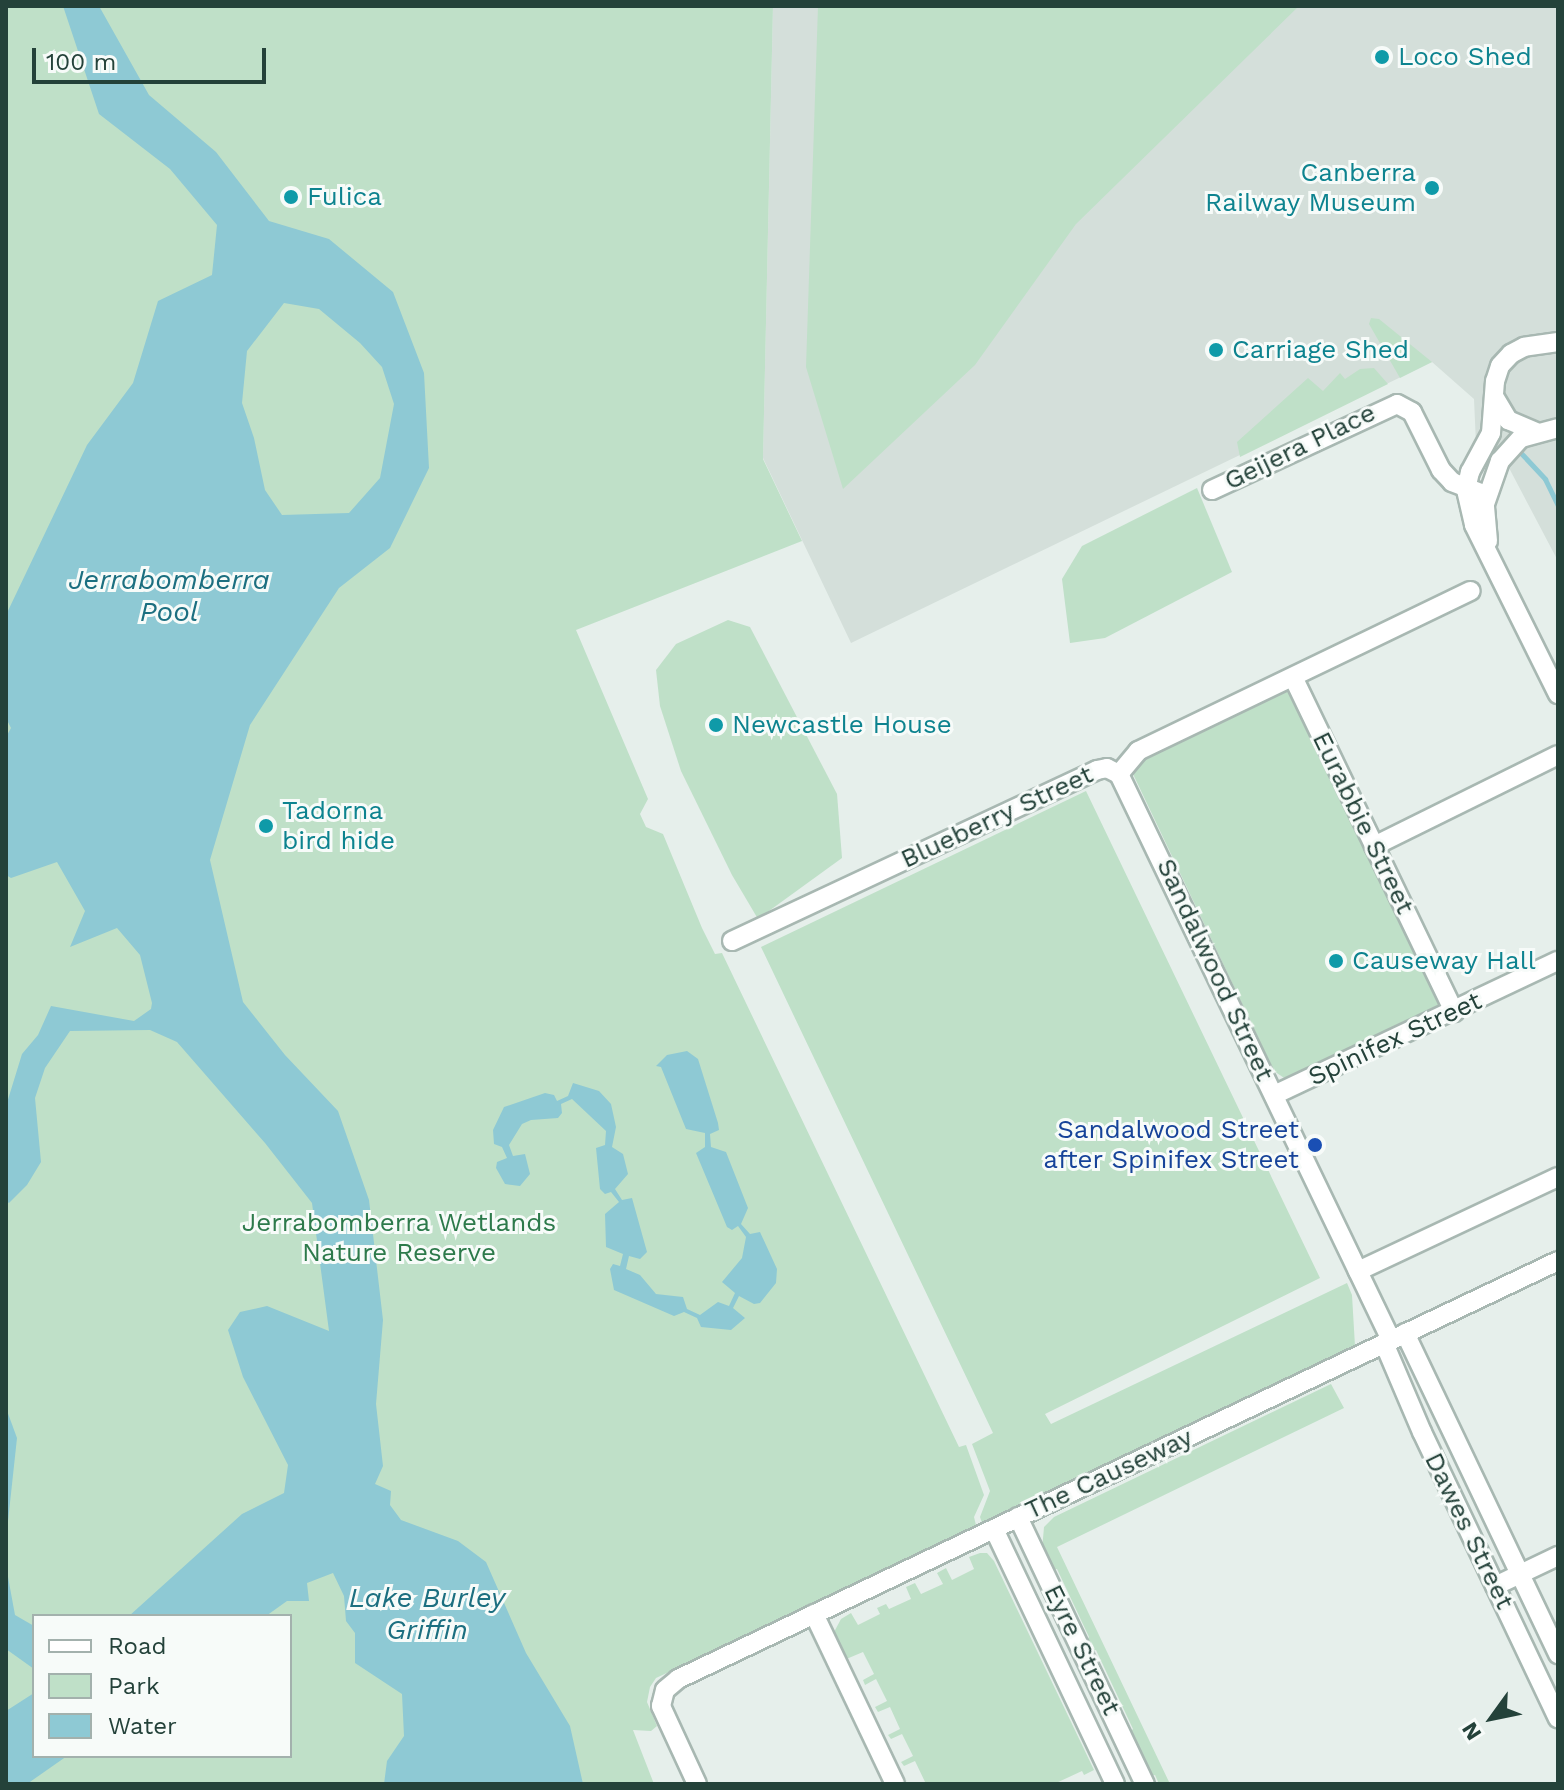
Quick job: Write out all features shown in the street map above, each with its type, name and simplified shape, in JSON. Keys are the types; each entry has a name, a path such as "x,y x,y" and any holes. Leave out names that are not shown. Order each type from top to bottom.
{"street":[{"path":"1558,342 1517,350 1505,360 1497,373 1491,433 1470,472 1466,490 1474,525 1558,694"},
{"path":"1538,344 1558,350"},
{"path":"1494,391 1503,415 1518,427 1551,429"},
{"name":"Geijera Place","path":"1212,490 1397,404 1412,412 1446,476 1466,490"},
{"path":"1494,560 1486,533 1486,495 1495,469 1509,448 1551,429"},
{"path":"1466,490 1486,495"},
{"name":"Blueberry Street","path":"732,941 1080,777 1105,768 1119,774 1135,752 1470,591"},
{"name":"Eurabbie Street","path":"1293,677 1454,1012"},
{"path":"1374,846 1558,755"},
{"name":"Sandalwood Street","path":"1119,774 1358,1271 1394,1339"},
{"name":"Spinifex Street","path":"1274,1095 1558,961"},
{"path":"1358,1271 1558,1177"},
{"name":"The Causeway","path":"697,1784 662,1710 663,1693 683,1677 1558,1261"},
{"name":"Dawes Street","path":"1394,1339 1520,1574 1558,1654"},
{"name":"Dawes Street","path":"1394,1339 1422,1432 1558,1718"},
{"name":"Eyre Street","path":"1018,1517 1145,1784"},
{"name":"Eyre Street","path":"994,1529 1115,1784"},
{"path":"1495,1586 1558,1556"},
{"path":"814,1614 895,1784"}],"shaded area":[{"path":"773,6 1558,6 1558,561 1508,466 1476,444 1474,399 1432,362 851,643 763,458"}],"green space":[{"name":"Jerrabomberra Wetlands Nature Reserve","path":"6,6 773,6 763,459 802,541 576,630 648,799 640,814 646,827 663,834 702,928 715,954 722,953 959,1447 966,1445 984,1495 974,1517 977,1529 656,1678 650,1687 647,1702 657,1726 651,1731 633,1730 654,1784 6,1784"},
{"path":"818,6 1299,6 1076,224 975,365 843,489 806,367"},
{"path":"1371,318 1379,319 1432,362 1400,378 1369,324"},
{"path":"1374,368 1388,384 1240,457 1237,442 1308,378 1323,391 1340,373 1345,379 1360,369"},
{"path":"1197,488 1232,572 1105,638 1070,643 1062,579 1082,546"},
{"path":"728,620 750,627 837,794 842,858 758,919 732,875 681,771 660,706 656,670 676,644"},
{"path":"1286,690 1292,691 1440,1003 1437,1009 1287,1080 1274,1071 1133,774 1138,760"},
{"path":"1086,791 1320,1278 1045,1414 1051,1424 1347,1283 1352,1295 1355,1346 983,1526 980,1517 990,1491 972,1444 993,1433 761,947"},
{"path":"1331,1384 1344,1408 1057,1547 1170,1784 1159,1784 1155,1775 1150,1776 1129,1733 1133,1729 1096,1650 1090,1651 1085,1642 1089,1637 1057,1569 1051,1570 1042,1550 1044,1527 1054,1517"},
{"path":"987,1553 994,1561 1094,1770 1084,1775 1082,1771 1054,1784 926,1784 915,1761 904,1766 901,1762 913,1756 902,1734 891,1739 888,1735 900,1729 890,1707 878,1712 875,1707 887,1701 876,1679 865,1685 863,1680 874,1674 863,1652 844,1660 833,1634 841,1619 851,1613 858,1625 880,1614 877,1608 886,1604 889,1609 911,1599 906,1587 915,1583 921,1594 943,1584 937,1573 946,1568 952,1580 974,1569 969,1557"}],"water":[{"name":"Jerrabomberra Pool","path":"63,6 99,6 149,95 216,152 269,221 329,239 393,292 424,373 429,468 390,548 339,588 250,725 210,860 243,1002 285,1055 338,1111 369,1200 383,1320 376,1404 383,1466 375,1484 391,1491 390,1505 401,1520 458,1541 486,1562 526,1653 570,1726 583,1784 384,1784 387,1761 404,1736 402,1694 355,1663 355,1633 346,1621 344,1596 333,1573 307,1583 309,1601 287,1601 269,1614 131,1614 242,1514 284,1493 288,1465 243,1377 228,1330 240,1312 267,1306 329,1331 312,1203 265,1143 177,1042 150,1030 70,1031 45,1068 35,1098 41,1162 27,1185 9,1203 6,1201 6,1106 22,1054 38,1035 51,1006 134,1021 151,1009 152,1003 140,955 117,928 70,947 85,911 57,862 11,878 6,875 6,737 11,728 6,718 6,615 87,445 133,383 158,301 212,275 217,225 170,169 99,114","holes":["284,303 319,309 360,343 382,367 394,404 380,478 349,513 282,515 265,490 254,438 242,403 247,351"]},
{"path":"687,1051 698,1059 718,1123 719,1130 710,1134 711,1147 726,1152 748,1208 741,1224 750,1234 760,1232 777,1269 776,1283 760,1303 754,1304 739,1296 733,1308 745,1318 731,1330 701,1327 697,1318 684,1312 674,1316 614,1290 610,1269 613,1264 620,1266 623,1254 606,1247 605,1214 619,1202 611,1192 605,1194 600,1189 596,1148 605,1145 606,1131 572,1099 561,1104 562,1113 558,1118 531,1120 522,1124 509,1145 513,1156 525,1154 530,1174 520,1186 505,1184 496,1168 497,1162 507,1158 502,1147 494,1144 493,1130 504,1107 545,1093 554,1095 557,1101 568,1096 573,1083 599,1091 611,1104 616,1127 612,1147 623,1154 628,1174 615,1189 622,1200 632,1198 647,1252 640,1259 629,1256 626,1269 640,1275 656,1294 683,1297 687,1309 700,1315 718,1302 729,1306 735,1293 722,1282 742,1258 746,1237 738,1226 732,1230 727,1227 696,1153 705,1147 705,1133 686,1129 661,1067 656,1066 667,1055"},
{"path":"6,1408 17,1438 6,1540"},
{"path":"6,1566 15,1615 32,1625 32,1668 6,1649"},
{"path":"32,1694 32,1758 64,1758 27,1784 6,1784 6,1711"}],"waterway":[{"path":"1520,452 1545,479 1558,506"}],"place":[{"name":"Loco Shed","path":"1382,57"},
{"name":"Canberra Railway Museum","path":"1432,188"},
{"name":"Fulica","path":"291,197"},
{"name":"Carriage Shed","path":"1216,350"},
{"name":"Newcastle House","path":"716,725"},
{"name":"Tadorna bird hide","path":"266,826"},
{"name":"Causeway Hall","path":"1336,961"},
{"name":"Sandalwood Street after Spinifex Street","path":"1315,1145"}],"water label":[{"name":"Lake Burley Griffin","path":"427,1614"}]}
